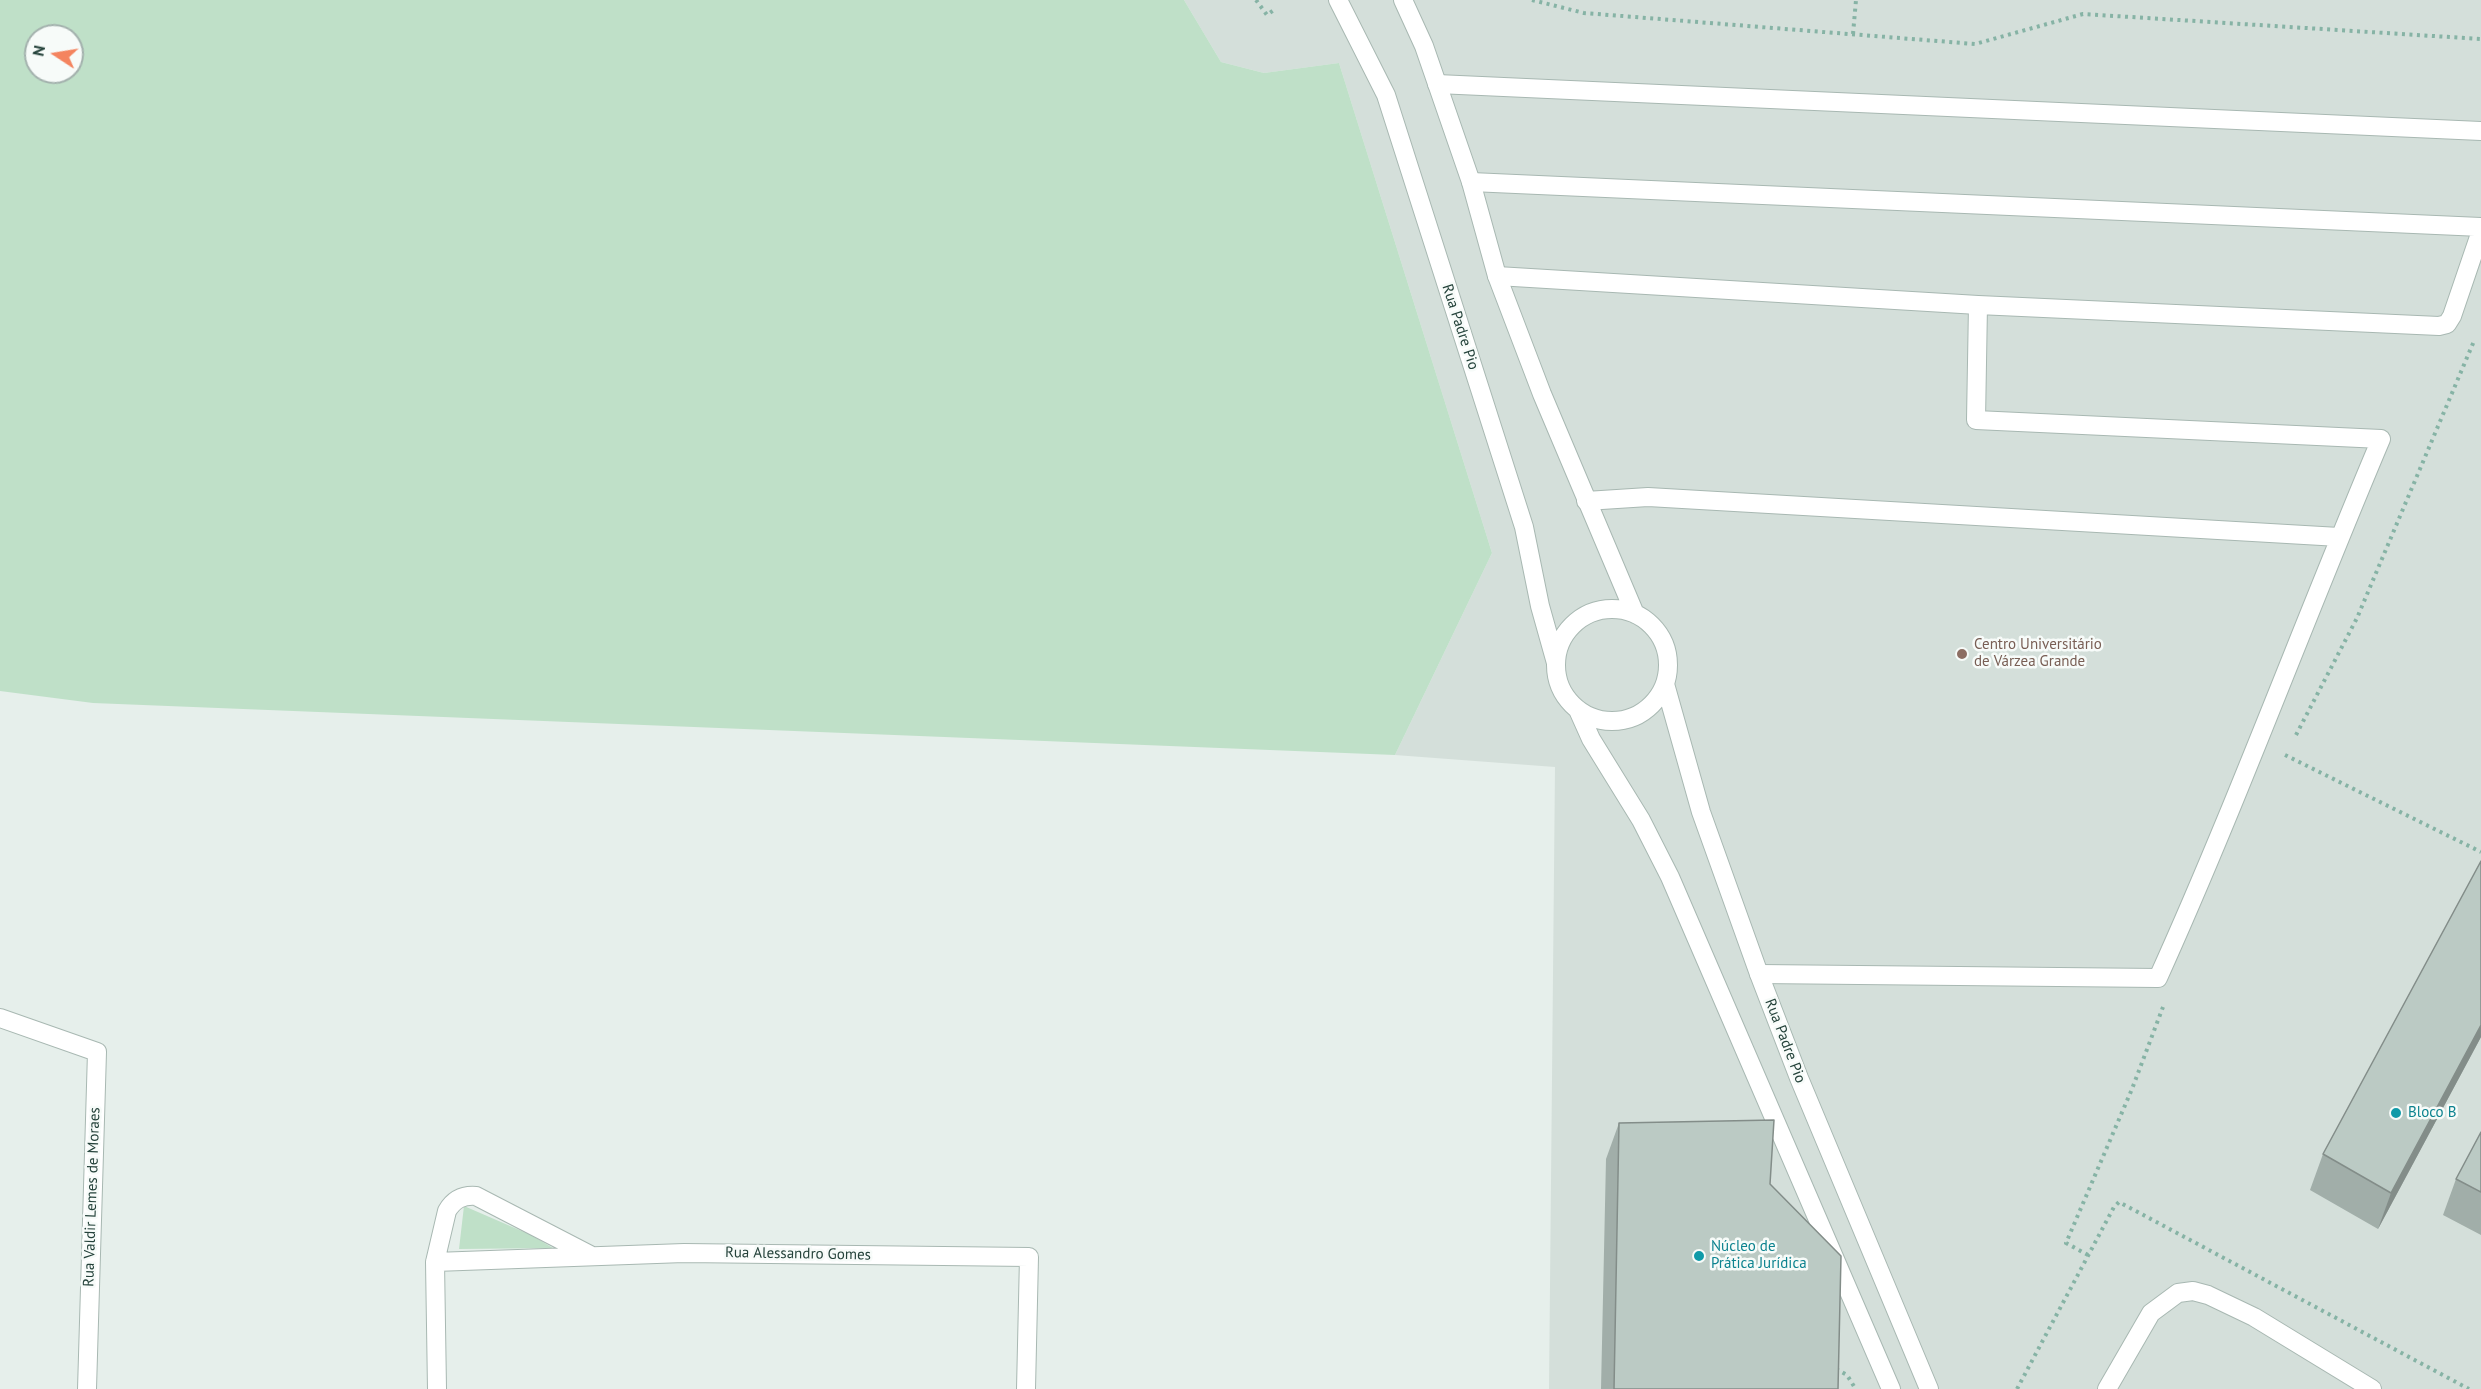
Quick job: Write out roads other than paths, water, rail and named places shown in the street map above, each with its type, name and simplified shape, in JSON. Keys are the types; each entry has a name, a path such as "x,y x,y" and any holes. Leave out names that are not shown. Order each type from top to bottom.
{"street":[{"name":"Rua Padre Pio","path":"1338,0 1386,95 1524,527 1540,606 1556,663"},
{"path":"1403,0 1424,46 1471,182 1497,276 1542,394 1635,614"},
{"path":"1437,84 2481,131"},
{"path":"1471,182 2481,229 2452,316 2447,324 2439,326 1978,305 1497,276"},
{"path":"1759,974 2158,978 2212,860 2339,537 2381,439 1976,420 1978,305"},
{"path":"1586,501 1648,497 2339,537"},
{"path":"1578,710 1593,718 1611,722 1628,719 1644,711 1657,699 1665,684 1667,663 1663,643 1647,621 1635,614 1618,610 1599,610 1583,618 1569,630 1560,645 1556,663 1558,681 1566,697 1578,710 1591,739 1641,820 1670,878 1891,1389"},
{"name":"Rua Padre Pio","path":"1665,684 1701,812 1759,974 1799,1078 1929,1389"},
{"name":"Rua Valdir Lemes de Moraes","path":"0,1018 97,1052 87,1389"},
{"path":"437,1389 435,1262 447,1211 451,1204 466,1195 476,1196 593,1257"},
{"name":"Rua Alessandro Gomes","path":"435,1262 684,1253 1029,1257 1026,1389"},
{"path":"2107,1389 2151,1313 2178,1293 2193,1291 2208,1295 2254,1317 2372,1389"}],"place":[{"name":"Centro Universitário de Várzea Grande","path":"1962,654"},
{"name":"Bloco B","path":"2396,1113"},
{"name":"Núcleo de Prática Jurídica","path":"1699,1256"}]}
